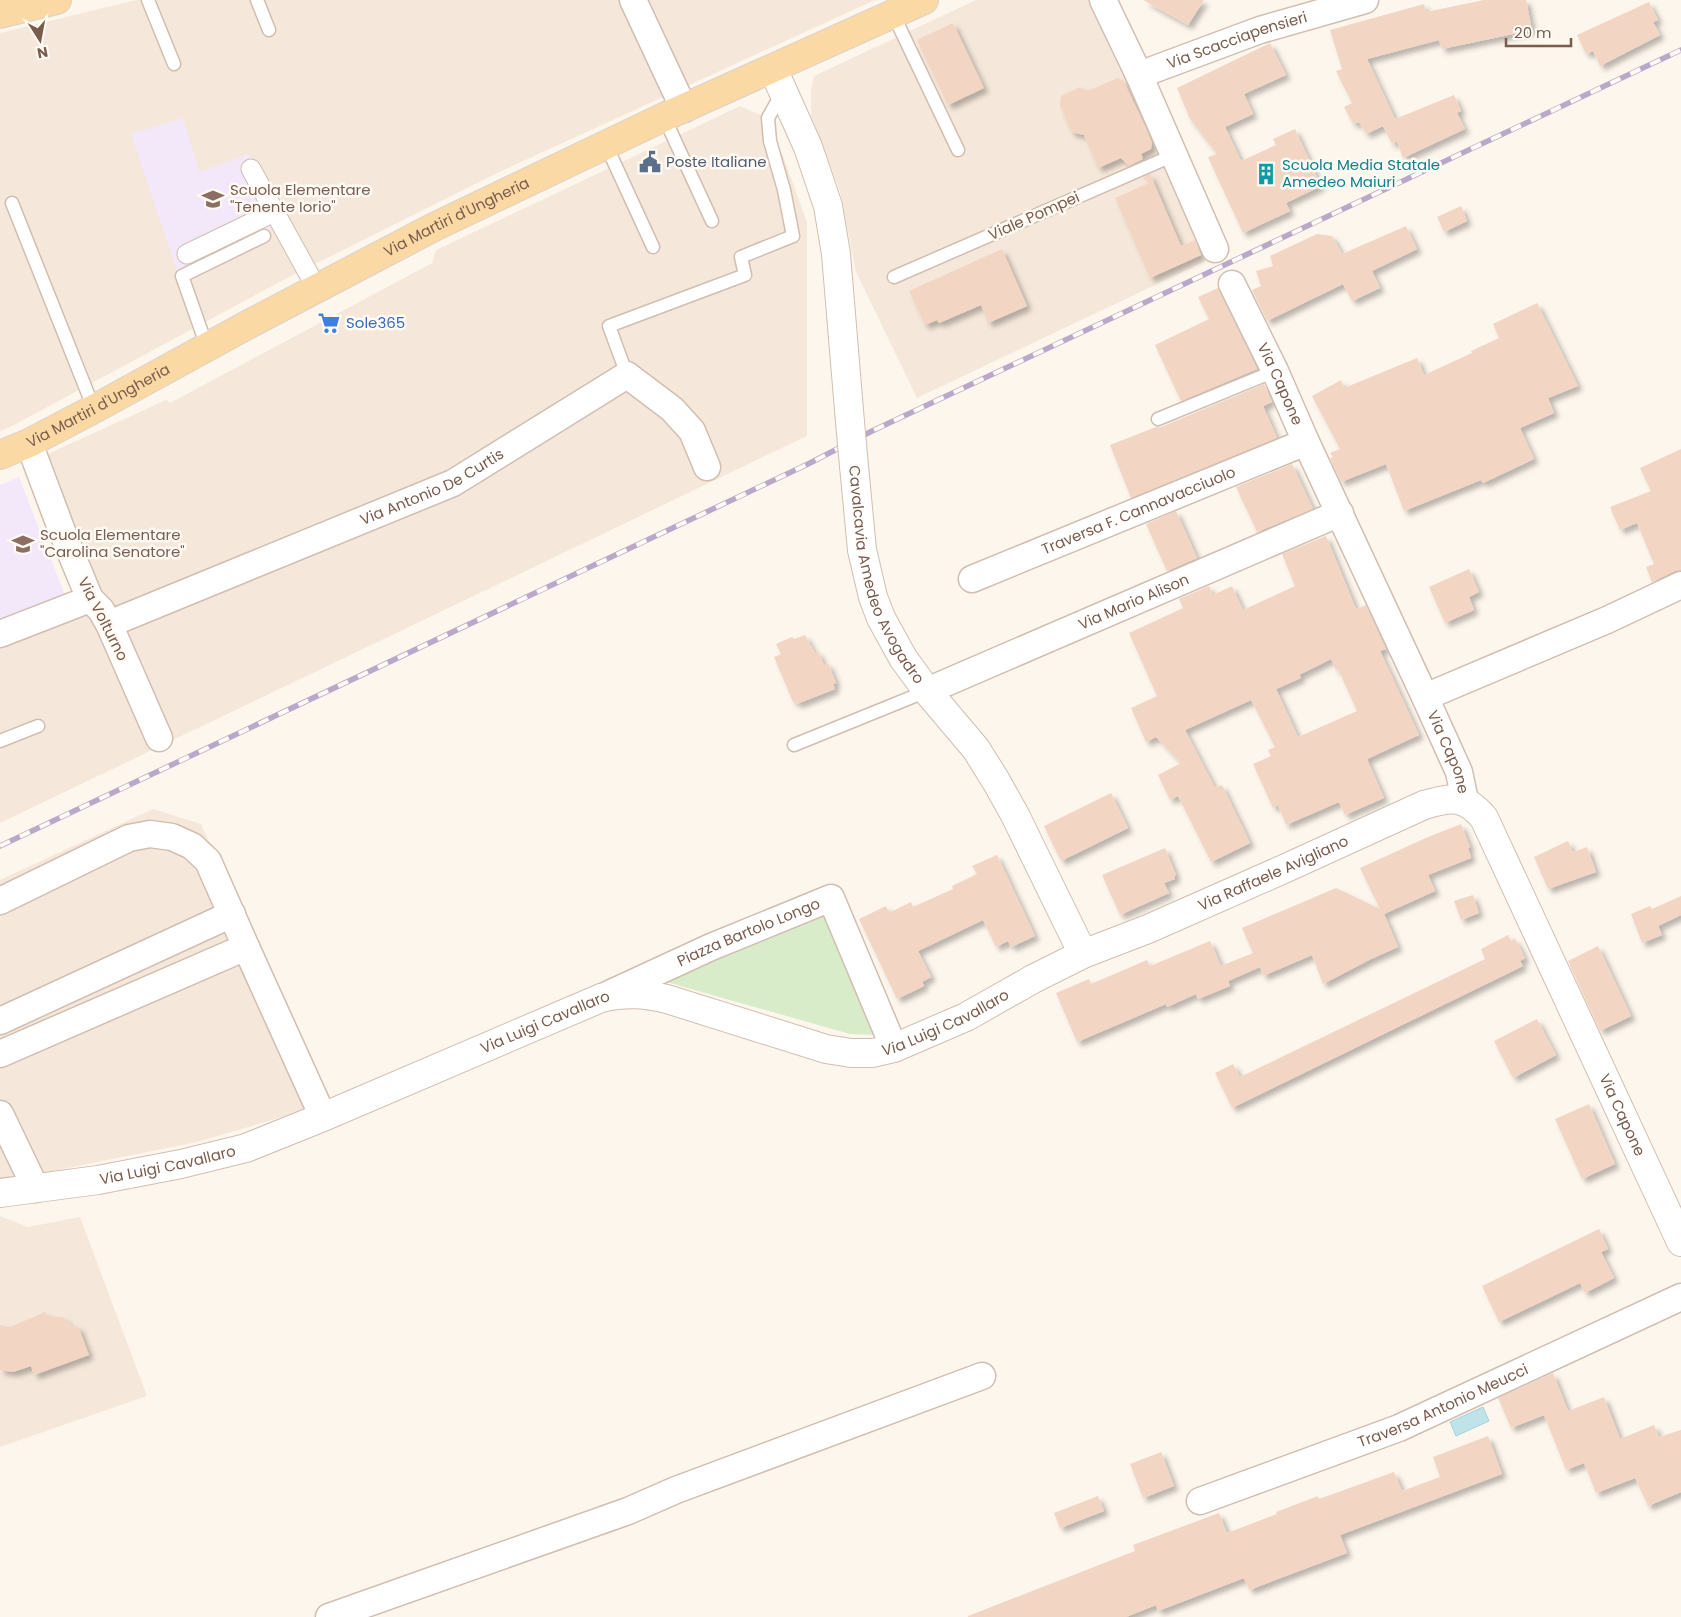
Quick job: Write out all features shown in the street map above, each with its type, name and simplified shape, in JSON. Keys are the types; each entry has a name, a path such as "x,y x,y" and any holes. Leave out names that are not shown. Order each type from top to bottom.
{"main road":[{"path":"0,14 57,0"},
{"name":"Via Martiri d'Ungheria","path":"0,455 29,443 94,409 434,227 674,113 778,80 893,14 924,0"}],"street":[{"path":"633,0 674,113"},
{"path":"1103,0 1139,75 1215,249"},
{"name":"Via Scacciapensieri","path":"1139,75 1260,30 1365,0"},
{"name":"Cavalcavia Amedeo Avogadro","path":"778,80 816,168 828,206 833,230 862,550 873,597 881,618 903,658 927,691 976,749 996,781 1015,815 1083,954"},
{"path":"251,169 317,289"},
{"path":"187,254 274,212"},
{"name":"Via Capone","path":"1232,284 1275,371 1459,772 1465,801 1475,807 1484,818 1681,1242"},
{"path":"627,375 672,409 692,431 707,467"},
{"name":"Via Antonio De Curtis","path":"109,624 453,483 627,375"},
{"name":"Traversa F. Cannavacciuolo","path":"972,579 1306,442"},
{"name":"Via Volturno","path":"29,443 90,599 101,610 109,624 159,738"},
{"name":"Via Mario Alison","path":"927,691 1340,513"},
{"path":"1425,697 1606,620 1681,585"},
{"path":"0,634 90,599"},
{"name":"Via Raffaele Avigliano","path":"1083,954 1157,925 1424,805 1439,800 1453,799 1465,801"},
{"path":"0,901 129,838 150,834 172,837 192,846 208,861 322,1118"},
{"name":"Piazza Bartolo Longo","path":"601,998 711,947 831,898 894,1048"},
{"path":"0,1021 232,914"},
{"path":"0,1054 246,947"},
{"name":"Via Luigi Cavallaro","path":"0,1193 142,1172 220,1155 254,1145 322,1118 601,998 632,993 647,994 826,1049 858,1053 873,1052 894,1048 966,1017 1033,979 1083,954"},
{"path":"0,1114 36,1189"},
{"name":"Traversa Antonio Meucci","path":"1200,1500 1399,1428 1681,1297"},
{"path":"329,1617 628,1511 676,1490 982,1376"}],"lane":[{"path":"148,0 174,64"},
{"path":"257,0 269,30"},
{"path":"893,14 958,150"},
{"path":"627,375 609,326 745,275 740,257 793,236 784,190 770,141 768,118 778,80"},
{"path":"674,113 712,221"},
{"path":"606,145 653,247"},
{"name":"Viale Pompei","path":"894,277 1174,155"},
{"path":"12,202 94,409"},
{"path":"207,347 182,276 264,236"},
{"path":"1158,418 1275,371"},
{"path":"794,745 927,691"},
{"path":"0,742 38,726"}],"shaded area":[{"path":"136,0 875,0 497,173 287,278 0,431 0,33"},
{"path":"976,0 1090,0 1210,259 917,398 856,272 840,191 811,115 811,91 814,76"},
{"path":"740,106 761,115 783,156 807,222 807,436 0,823 0,643 100,602 41,457 166,400 170,403 432,263 436,250"},
{"name":"Scuola Elementare \"Tenente Iorio\"","path":"183,118 199,172 249,154 310,264 275,226 177,271 131,134"},
{"name":"Scuola Elementare \"Carolina Senatore\"","path":"19,477 68,603 0,630 0,485"},
{"path":"153,809 201,824 324,1101 289,1115 197,1142 48,1172 0,1178 0,880"},
{"path":"0,1216 28,1227 80,1217 147,1396 0,1447"}],"green space":[{"path":"829,910 881,1035 850,1034 663,981"}],"water":[{"path":"1483,1407 1489,1421 1456,1436 1450,1422"}],"building":[{"path":"1143,0 1204,0 1188,25"},
{"path":"1484,0 1526,0 1532,30 1442,49 1439,40 1367,59 1395,119 1454,95 1461,111 1457,113 1465,129 1403,158 1397,141 1392,144 1383,126 1366,134 1359,122 1353,124 1344,107 1352,103 1336,71 1342,69 1330,30 1424,4 1426,12"},
{"path":"1649,2 1658,20 1653,22 1660,35 1600,66 1593,51 1586,54 1577,35"},
{"path":"953,23 984,88 948,105 917,40"},
{"path":"1270,43 1286,75 1244,94 1253,114 1225,127 1241,161 1276,145 1273,139 1295,129 1321,186 1286,203 1290,211 1243,233 1208,157 1217,154 1190,119 1177,88"},
{"path":"1118,78 1124,82 1145,126 1152,143 1151,149 1141,154 1143,159 1129,166 1121,158 1098,168 1084,135 1071,132 1060,105 1061,96 1080,87 1087,91"},
{"path":"1150,174 1181,246 1195,240 1201,255 1150,278 1115,198 1149,183 1143,178"},
{"path":"1461,206 1467,221 1444,232 1437,217"},
{"path":"1406,226 1417,249 1372,271 1380,288 1352,301 1343,284 1267,321 1252,290 1261,286 1256,271 1273,266 1270,256 1317,234 1332,236 1342,254"},
{"path":"1002,249 1027,306 988,323 981,305 939,323 937,320 925,325 909,291"},
{"path":"1218,288 1257,369 1181,401 1155,345 1209,319 1198,297"},
{"path":"1537,303 1578,386 1548,398 1554,413 1520,428 1534,459 1483,483 1481,480 1404,511 1386,464 1341,482 1330,458 1333,457 1330,453 1340,449 1312,396 1341,380 1344,388 1417,358 1424,375 1472,353 1471,351 1499,338 1493,324"},
{"path":"1264,384 1272,402 1263,406 1277,438 1131,498 1110,445 1156,427 1161,427"},
{"path":"1681,449 1681,570 1652,582 1646,567 1654,564 1637,523 1620,530 1610,507 1651,491 1640,468"},
{"path":"1292,464 1313,509 1257,532 1236,487"},
{"path":"1176,511 1197,558 1167,571 1146,524"},
{"path":"1326,536 1356,609 1366,605 1386,649 1380,651 1419,735 1367,759 1384,798 1345,815 1339,802 1286,825 1278,805 1273,808 1253,764 1271,756 1268,750 1275,747 1251,700 1185,730 1215,788 1222,785 1250,843 1211,862 1178,796 1170,800 1158,775 1181,763 1156,737 1146,742 1131,708 1157,696 1129,633 1183,608 1179,599 1209,586 1213,595 1232,586 1243,610 1295,586 1282,554","holes":["1331,659 1336,670 1338,669 1357,711 1298,737 1276,689 1301,678 1299,675"]},
{"path":"1469,569 1479,592 1469,597 1474,610 1445,623 1429,587"},
{"path":"805,635 815,653 818,651 824,665 828,663 836,683 833,684 835,689 797,704 796,701 793,702 774,657 781,654 776,644 792,637 794,639"},
{"path":"1111,793 1128,828 1061,861 1044,826"},
{"path":"1461,824 1470,847 1468,848 1471,858 1428,875 1435,891 1384,914 1398,947 1323,984 1312,955 1263,976 1260,967 1228,981 1230,986 1198,999 1196,994 1167,1007 1166,1004 1077,1042 1056,993 1089,979 1091,984 1147,960 1150,966 1210,941 1221,966 1253,953 1242,928 1336,888 1380,909 1360,868"},
{"path":"1568,841 1573,852 1587,847 1596,872 1548,889 1534,857"},
{"path":"1165,848 1176,875 1174,876 1175,879 1164,883 1169,893 1120,915 1102,875"},
{"path":"997,855 1035,936 1011,947 1008,941 996,947 983,920 918,951 931,977 922,982 924,986 897,999 859,919 886,906 889,913 911,902 913,907 953,889 952,886 977,874 972,866"},
{"path":"1473,895 1479,913 1461,920 1454,901"},
{"path":"1681,896 1681,915 1658,926 1662,935 1642,943 1631,914 1650,906 1652,909"},
{"path":"1508,935 1511,941 1515,939 1525,958 1520,961 1523,966 1232,1108 1215,1073 1233,1064 1240,1077 1485,959 1481,949"},
{"path":"1598,946 1631,1016 1600,1031 1568,961"},
{"path":"1537,1019 1556,1055 1513,1078 1494,1041"},
{"path":"1589,1104 1615,1164 1582,1179 1555,1119"},
{"path":"1599,1229 1608,1249 1601,1252 1614,1278 1585,1293 1580,1283 1499,1322 1482,1286"},
{"path":"45,1312 47,1316 62,1317 73,1327 78,1326 89,1355 34,1375 31,1366 13,1372 0,1370 0,1325 10,1327"},
{"path":"1553,1373 1568,1411 1604,1397 1620,1439 1654,1425 1659,1437 1681,1430 1681,1492 1648,1506 1635,1478 1596,1493 1584,1463 1566,1470 1544,1415 1511,1428 1498,1398"},
{"path":"1488,1436 1502,1474 1340,1535 1347,1553 1249,1590 1244,1578 1158,1611 1156,1605 1126,1617 968,1617 1135,1551 1133,1545 1219,1513 1227,1533 1318,1496 1319,1499 1394,1472 1402,1491 1440,1477 1433,1457"},
{"path":"1161,1452 1174,1486 1143,1498 1130,1464"},
{"path":"1098,1496 1104,1511 1060,1528 1054,1513"}],"railway":[{"path":"0,846 808,464 872,431 1681,50"}],"place":[{"name":"Poste Italiane","path":"650,162"},
{"name":"Scuola Media Statale Amedeo Maiuri","path":"1266,174"},
{"name":"Scuola Elementare \"Tenente Iorio\"","path":"213,199"},
{"name":"Sole365","path":"329,323"},
{"name":"Scuola Elementare \"Carolina Senatore\"","path":"23,544"}]}
